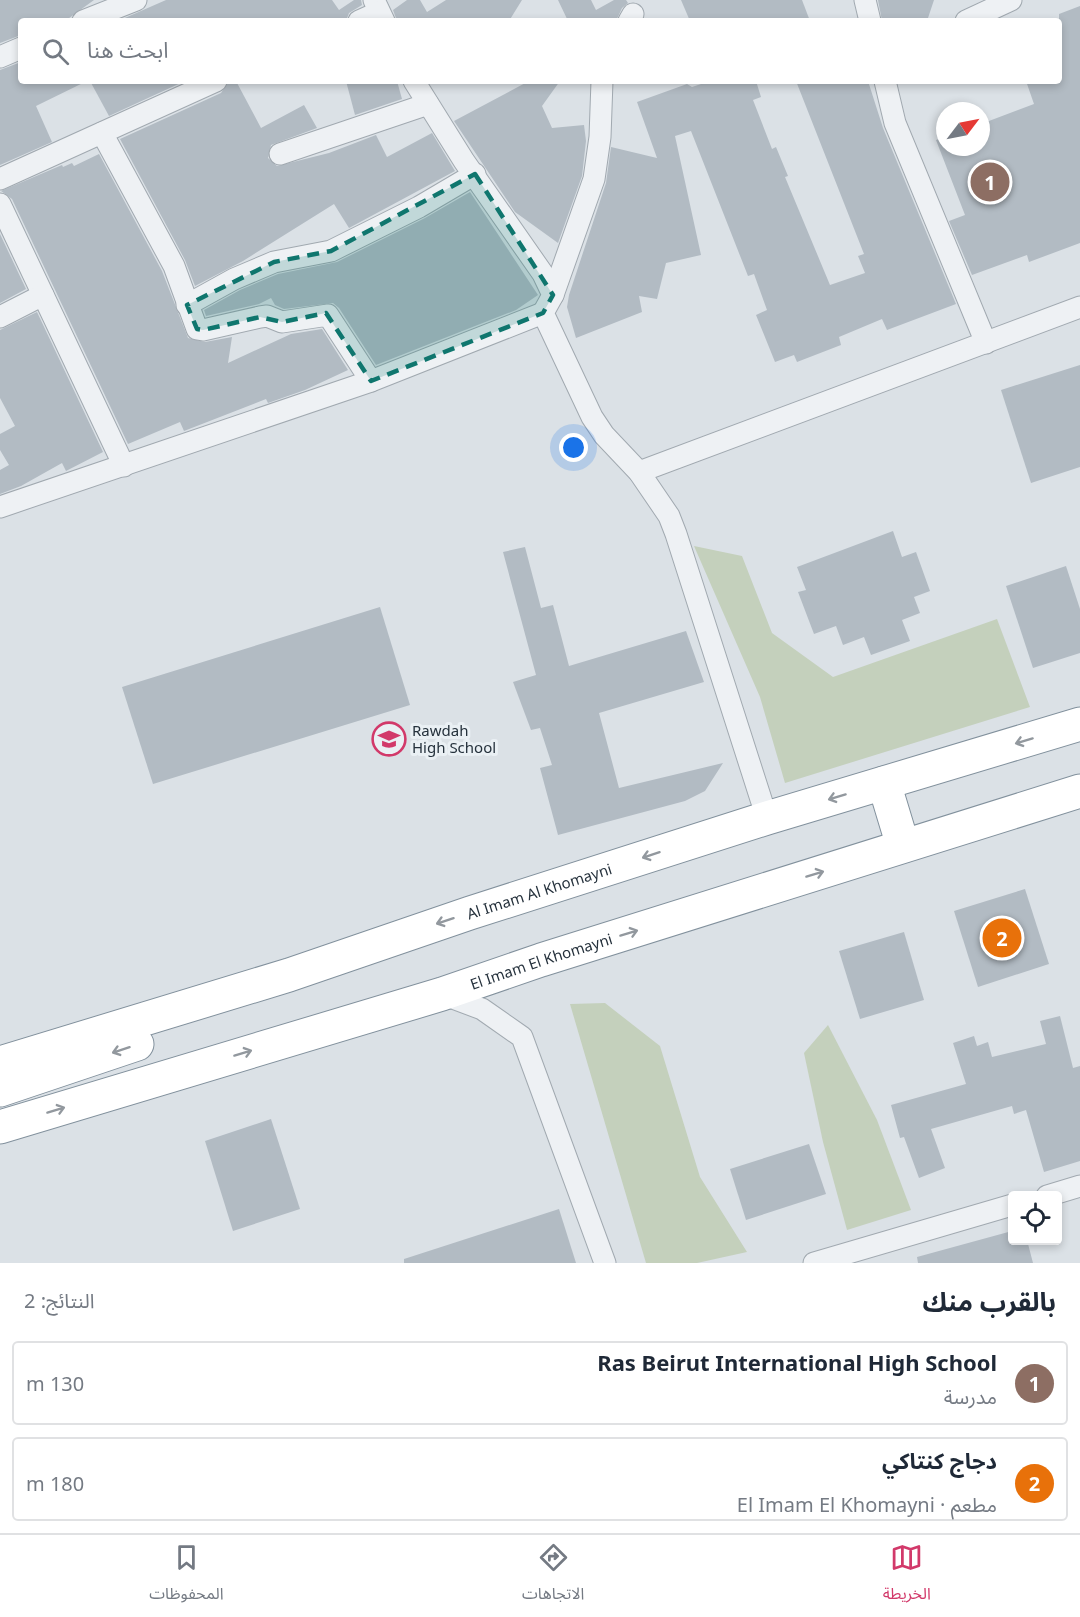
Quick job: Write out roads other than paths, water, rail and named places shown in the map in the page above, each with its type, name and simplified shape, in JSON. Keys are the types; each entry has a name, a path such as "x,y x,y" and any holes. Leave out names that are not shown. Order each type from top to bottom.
{"highway":[{"name":"Al Imam Al Khomayni","path":"0,1063 289,975 481,909 767,819 1080,724"},
{"path":"884,783 903,846"},
{"name":"El Imam El Khomayni","path":"0,1127 442,994 541,960 1080,791"},
{"path":"0,1090 194,1024 289,975"}],"street":[{"path":"91,18 136,0"},
{"path":"865,0 869,18"},
{"path":"972,18 1011,0"},
{"path":"365,18 379,11"},
{"path":"0,57 18,49"},
{"path":"0,179 209,84"},
{"path":"416,84 543,274 548,304 592,417 604,435 639,472 669,516 767,819"},
{"path":"0,507 370,381 548,304 594,179 600,137 602,84"},
{"path":"886,84 896,123 986,343"},
{"path":"280,154 428,104"},
{"path":"102,133 174,266 197,329 202,330 267,316 282,322 328,315 370,381"},
{"path":"187,305 234,279 274,262 331,251 419,207 475,174"},
{"path":"0,204 6,234 43,295 124,466"},
{"path":"0,317 43,295"},
{"path":"639,472 1080,308"},
{"path":"442,994 482,1009 522,1037 605,1263"},
{"path":"1062,1191 1080,1186"},
{"path":"814,1263 1008,1206"}],"place":[{"name":"Ras Beirut International High School","path":"990,182"},
{"name":"Rawdah High School","path":"389,739"},
{"name":"دجاج كنتاكي","path":"1002,938"}]}
